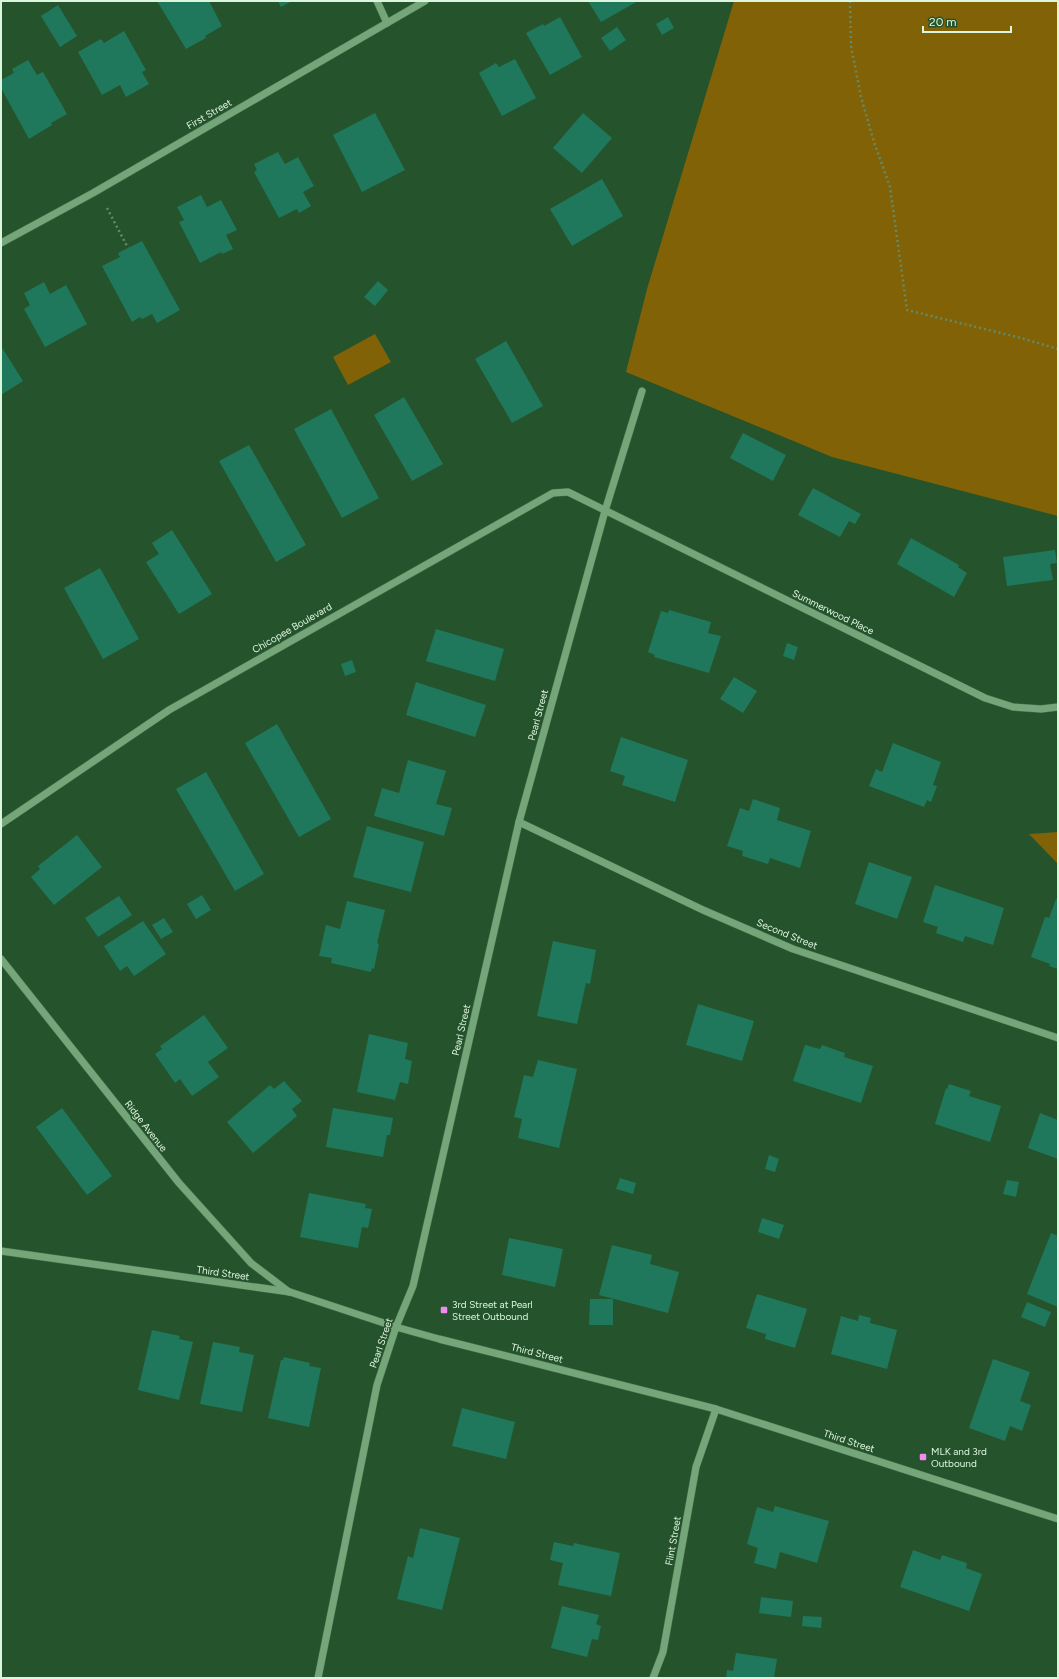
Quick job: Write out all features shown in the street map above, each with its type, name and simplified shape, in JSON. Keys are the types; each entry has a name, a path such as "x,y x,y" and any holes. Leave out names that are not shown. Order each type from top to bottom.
{"street":[{"path":"377,1 387,23"},
{"name":"First Street","path":"1,243 100,189 425,1"},
{"name":"Pearl Street","path":"318,1678 376,1385 412,1286 519,822 605,511 642,391"},
{"name":"Chicopee Boulevard","path":"1,824 169,710 537,500 553,493 568,492 605,511"},
{"name":"Summerwood Place","path":"605,511 985,698 1013,707 1058,707"},
{"name":"Second Street","path":"519,822 703,910 793,949 1058,1038"},
{"name":"Ridge Avenue","path":"1,959 179,1183 251,1263 290,1292"},
{"name":"Third Street","path":"1,1251 290,1292 396,1327 716,1409 1058,1519"},
{"name":"Flint Street","path":"653,1678 663,1652 696,1467 716,1409"}],"path":[{"path":"850,1 851,46 861,97 874,142 890,187 907,310 1021,338 1058,349"},
{"path":"107,208 128,248"}],"shaded area":[{"path":"734,1 1058,1 1058,516 832,457 626,372 647,289"},
{"path":"375,334 391,362 348,385 333,357"},
{"path":"1058,832 1058,864 1029,834"}],"building":[{"path":"157,1 209,1 222,26 205,36 206,38 186,49"},
{"path":"278,1 292,1 281,7"},
{"path":"588,1 638,1 601,22"},
{"path":"58,5 77,36 60,47 41,16"},
{"path":"560,17 582,57 550,75 526,33 543,24 544,26"},
{"path":"668,17 674,28 662,35 656,24"},
{"path":"617,27 626,40 610,51 601,38"},
{"path":"124,31 146,70 142,72 149,84 126,97 120,85 102,95 78,52 101,39 104,43"},
{"path":"515,59 536,98 502,116 479,73 496,63 499,67"},
{"path":"28,60 37,75 43,72 67,114 51,123 52,125 29,139 1,88 1,80 14,73 12,69"},
{"path":"375,113 405,170 362,192 333,135"},
{"path":"583,113 612,138 582,173 553,148"},
{"path":"278,152 285,164 298,157 314,186 303,192 311,206 299,213 297,209 279,218 254,172 257,170 254,164"},
{"path":"602,179 623,216 572,246 550,209"},
{"path":"201,195 207,207 221,200 237,230 226,235 233,249 222,254 221,252 200,263 179,222 184,220 177,207"},
{"path":"142,241 180,310 157,323 152,314 142,319 140,317 132,322 102,266 120,257 118,253"},
{"path":"378,281 388,290 375,306 364,297"},
{"path":"44,282 50,294 66,285 87,324 45,347 24,309 30,305 24,293"},
{"path":"506,341 543,406 512,423 475,359"},
{"path":"1,346 23,381 1,395"},
{"path":"404,397 443,464 412,481 374,415"},
{"path":"331,409 379,498 342,518 294,429"},
{"path":"743,433 786,455 773,481 730,458"},
{"path":"249,445 306,545 276,562 219,461"},
{"path":"813,488 861,514 855,524 849,521 840,537 798,515"},
{"path":"172,530 212,594 179,614 146,562 159,554 152,543"},
{"path":"911,538 959,565 958,567 967,573 954,597 897,564"},
{"path":"1055,550 1057,563 1050,564 1053,580 1007,586 1003,557"},
{"path":"100,568 139,639 103,659 64,588"},
{"path":"669,610 711,622 708,633 721,636 709,673 654,657 655,655 648,652 661,611 668,613"},
{"path":"436,629 504,649 495,681 426,661"},
{"path":"787,643 798,647 794,660 783,656"},
{"path":"352,660 356,672 345,676 341,664"},
{"path":"734,677 757,691 743,713 720,699"},
{"path":"416,682 486,705 475,737 406,715"},
{"path":"277,724 331,819 299,837 245,743"},
{"path":"621,737 688,760 675,802 622,785 625,776 610,771"},
{"path":"893,743 941,762 933,785 937,786 931,802 927,800 924,807 869,786 876,769 882,772"},
{"path":"408,760 446,771 436,804 452,808 444,836 374,816 382,788 399,793"},
{"path":"206,772 264,874 235,891 176,789"},
{"path":"753,799 780,808 777,820 811,831 800,868 770,858 768,864 742,856 743,851 727,846 740,808 749,811"},
{"path":"367,826 424,842 411,892 353,877"},
{"path":"77,835 102,867 54,905 31,877 40,869 38,866"},
{"path":"869,862 912,877 897,919 855,904"},
{"path":"935,885 1004,908 993,945 965,936 963,942 936,933 938,927 923,922"},
{"path":"202,895 211,910 196,919 187,904"},
{"path":"119,896 132,915 98,937 85,918"},
{"path":"1056,899 1058,900 1058,969 1049,966 1050,964 1031,957 1045,917 1049,918"},
{"path":"347,901 385,910 377,943 379,944 374,969 372,968 371,972 331,963 332,958 319,956 326,925 340,929"},
{"path":"164,918 173,932 161,939 152,925"},
{"path":"143,921 166,954 134,976 127,966 120,971 104,946"},
{"path":"553,941 596,950 590,984 586,983 577,1024 537,1016"},
{"path":"698,1004 754,1021 742,1061 686,1045"},
{"path":"204,1015 228,1048 208,1062 219,1077 192,1096 180,1079 175,1083 155,1054 162,1049 160,1046"},
{"path":"369,1034 408,1043 405,1059 412,1061 408,1084 400,1082 395,1100 357,1092"},
{"path":"805,1045 820,1049 822,1045 845,1053 844,1057 873,1066 861,1103 793,1081"},
{"path":"538,1060 577,1069 559,1148 518,1138 522,1119 514,1117 524,1075 533,1077"},
{"path":"284,1081 302,1101 292,1109 297,1116 253,1153 227,1122 270,1085 274,1089"},
{"path":"949,1084 971,1091 969,1096 1001,1106 990,1142 935,1124 946,1088 947,1089"},
{"path":"62,1108 112,1176 87,1195 36,1127"},
{"path":"333,1108 393,1118 390,1135 387,1135 383,1157 326,1147"},
{"path":"1040,1113 1058,1120 1058,1159 1028,1148"},
{"path":"769,1155 779,1159 775,1172 765,1169"},
{"path":"620,1178 636,1183 633,1194 616,1189"},
{"path":"1007,1180 1019,1182 1016,1197 1003,1194"},
{"path":"309,1193 366,1204 365,1208 372,1209 368,1228 362,1227 358,1248 300,1237"},
{"path":"762,1218 784,1225 779,1239 758,1232"},
{"path":"1051,1233 1058,1236 1058,1307 1027,1294"},
{"path":"509,1238 563,1249 555,1287 502,1275"},
{"path":"612,1245 652,1255 650,1264 679,1272 668,1313 599,1295"},
{"path":"757,1294 807,1309 795,1348 765,1339 766,1334 746,1328"},
{"path":"590,1299 613,1299 613,1325 589,1325"},
{"path":"1027,1302 1051,1312 1045,1327 1021,1317"},
{"path":"859,1315 871,1318 870,1323 897,1330 887,1369 831,1354 841,1316 858,1321"},
{"path":"152,1330 180,1336 179,1339 193,1342 179,1400 138,1390"},
{"path":"213,1342 240,1347 239,1352 254,1355 242,1412 200,1404"},
{"path":"284,1357 310,1363 309,1366 321,1368 309,1427 268,1418 281,1360 283,1360"},
{"path":"993,1359 1030,1372 1020,1401 1031,1405 1022,1431 1010,1426 1005,1441 969,1428"},
{"path":"462,1408 515,1422 506,1459 452,1446"},
{"path":"775,1506 829,1521 817,1563 780,1552 776,1569 754,1563 758,1548 747,1544 757,1507 773,1512"},
{"path":"420,1528 460,1538 442,1610 397,1599 408,1556 413,1558"},
{"path":"554,1542 573,1546 574,1543 620,1553 611,1596 558,1585 563,1563 550,1560"},
{"path":"913,1550 940,1560 942,1555 967,1563 966,1568 982,1574 969,1611 900,1587"},
{"path":"761,1597 793,1601 791,1617 759,1613"},
{"path":"562,1606 599,1615 596,1624 601,1626 598,1640 592,1639 587,1657 551,1648"},
{"path":"803,1616 822,1617 821,1628 802,1626"},
{"path":"736,1653 777,1659 774,1678 726,1678 727,1670 733,1671"}],"place":[{"name":"3rd Street at Pearl Street Outbound","path":"444,1310"},
{"name":"MLK and 3rd Outbound","path":"923,1457"}]}
